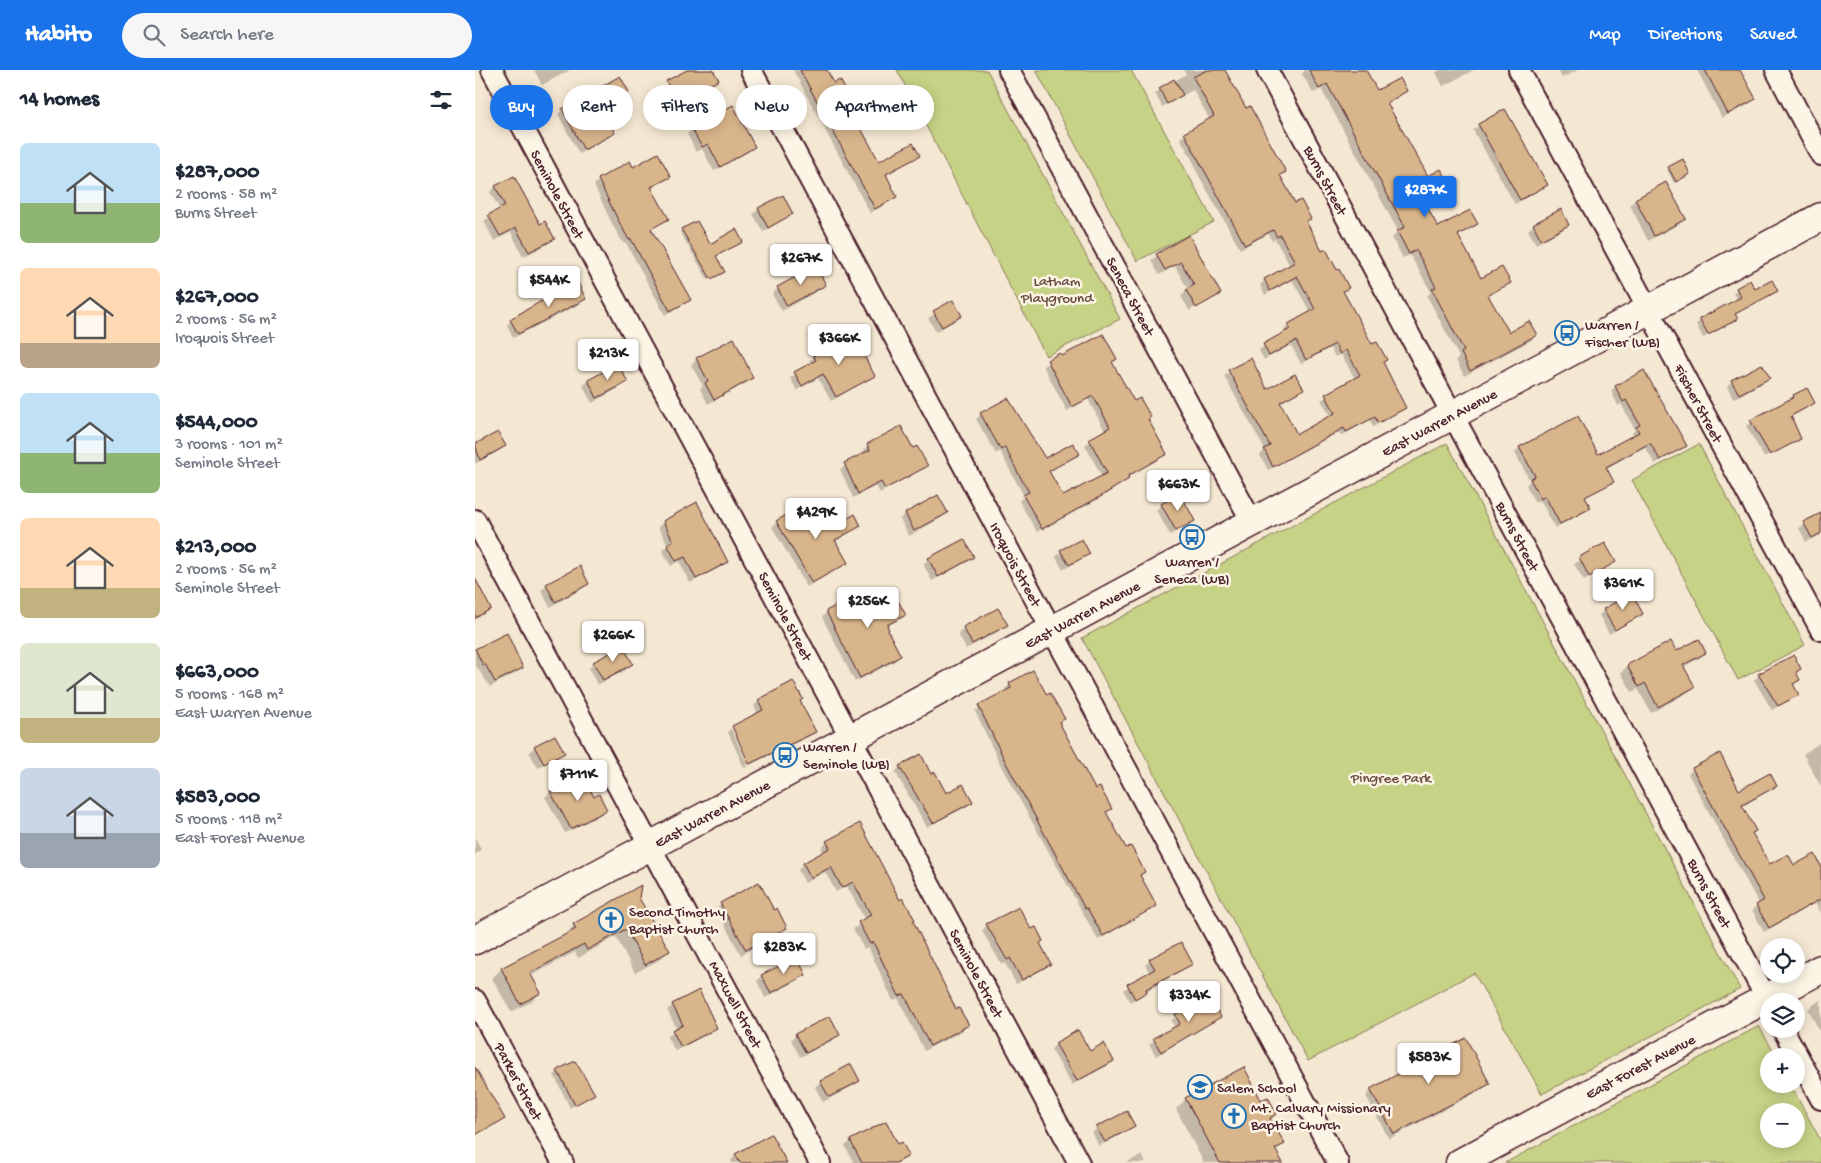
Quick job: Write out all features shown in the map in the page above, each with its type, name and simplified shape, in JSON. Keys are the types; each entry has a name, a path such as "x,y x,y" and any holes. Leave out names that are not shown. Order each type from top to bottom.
{"main road":[{"name":"East Warren Avenue","path":"475,940 1821,217"},
{"name":"East Forest Avenue","path":"1779,993 1821,969"},
{"name":"East Forest Avenue","path":"1460,1163 1760,1004"}],"street":[{"name":"Seminole Street","path":"492,70 1079,1163"},
{"name":"Iroquois Street","path":"751,70 1338,1163"},
{"name":"Seneca Street","path":"1009,70 1252,522"},
{"name":"Burns Street","path":"1267,70 1763,993"},
{"name":"Fischer Street","path":"1519,70 1821,630"},
{"path":"1776,70 1821,155"},
{"name":"Maxwell Street","path":"475,520 821,1163"},
{"name":"Parker Street","path":"475,1000 563,1163"},
{"path":"1788,1038 1821,1099"}],"green space":[{"name":"Latham Playground","path":"897,70 987,70 1120,319 1046,356 928,130 934,130 934,85 905,85"},
{"name":"Latham Playground","path":"1036,70 1131,70 1214,222 1137,261"},
{"name":"Pingree Park","path":"1447,443 1740,989 1542,1094 1474,973 1308,1061 1082,638"},
{"path":"1699,444 1805,645 1738,680 1632,480"},
{"path":"1759,1026 1760,1038 1766,1038 1771,1048 1760,1048 1760,1093 1795,1093 1800,1103 1760,1103 1760,1148 1805,1148 1805,1112 1821,1141 1821,1163 1505,1163"}],"building":[{"path":"687,70 713,70 719,80 710,85 668,85 666,81"},
{"path":"800,70 827,70 834,83 840,80 843,85 817,85 817,102"},
{"path":"1207,70 1225,70 1246,108 1250,106 1286,172 1280,175 1295,203 1301,200 1311,219 1306,221 1322,251 1326,249 1349,288 1343,291 1372,344 1377,342 1387,360 1383,362 1406,408 1378,423 1375,417 1346,432 1344,428 1273,467 1264,449 1270,446 1228,370 1251,358 1267,389 1295,374 1304,389 1280,402 1297,434 1335,413 1325,394 1360,375 1346,350 1340,354 1335,344 1306,360 1296,341 1269,356 1263,344 1290,329 1288,324 1315,309 1297,276 1270,291 1264,279 1295,262 1280,235 1277,237 1273,230 1245,245 1184,133 1214,116 1193,77"},
{"path":"1309,70 1366,70 1377,90 1400,78 1407,91 1387,103 1428,176 1441,169 1448,181 1431,190 1436,199 1426,205 1438,227 1470,210 1478,224 1458,235 1481,278 1502,267 1511,283 1488,295 1509,332 1529,321 1537,335 1470,371 1461,353 1464,351 1432,289 1436,287 1416,250 1409,254 1397,231 1405,227 1327,84 1319,89"},
{"path":"1705,70 1740,70 1756,99 1728,114"},
{"path":"620,76 625,85 604,85"},
{"path":"1174,79 1183,95 1167,104 1159,88"},
{"path":"733,105 736,111 736,130 746,130 755,147 720,167 708,144 702,147 692,130 726,130 726,109"},
{"path":"1505,109 1548,185 1520,200 1478,124"},
{"path":"573,130 613,130 615,133 584,150"},
{"path":"832,130 862,130 879,161 913,143 920,156 886,174 897,197 875,209"},
{"path":"658,153 671,177 651,187 669,219 651,229 691,300 670,311 631,239 629,240 618,220 598,179 630,161 633,167"},
{"path":"1683,159 1690,174 1676,182 1668,167"},
{"path":"514,176 540,224 545,221 555,239 529,252 516,228 500,236 488,215 505,206 495,186"},
{"path":"1666,182 1686,219 1654,236 1635,199"},
{"path":"783,195 793,214 768,228 758,208"},
{"path":"1561,209 1569,225 1541,240 1533,224"},
{"path":"697,221 710,244 736,229 743,242 716,256 725,272 711,279 681,229"},
{"path":"1189,235 1221,294 1196,308 1186,290 1194,285 1181,262 1165,270 1156,254"},
{"path":"816,266 826,285 787,306 777,287"},
{"path":"1750,280 1755,289 1772,280 1778,291 1735,314 1738,319 1708,335 1699,319 1741,297 1736,288"},
{"path":"577,281 586,299 518,334 510,319"},
{"path":"953,300 962,316 942,327 933,311"},
{"path":"856,332 866,350 862,352 875,376 836,397 823,374 802,386 794,372 816,360 813,355"},
{"path":"1103,334 1117,359 1112,362 1134,401 1140,398 1151,417 1148,419 1167,454 1128,476 1129,479 1103,495 1042,529 1023,495 1029,492 1005,447 1001,450 980,413 1008,398 1045,458 1073,443 1080,454 1049,471 1063,496 1107,473 1089,439 1110,427 1093,396 1072,407 1047,360 1060,353 1062,356"},
{"path":"734,338 753,378 714,400 705,383 708,381 696,358"},
{"path":"618,364 628,382 597,398 588,380"},
{"path":"1762,364 1770,378 1739,394 1731,380"},
{"path":"1644,370 1687,446 1660,460 1650,443 1606,467 1614,482 1585,497 1591,508 1560,524 1545,496 1541,499 1530,479 1535,476 1519,447 1578,416 1598,454 1639,432 1636,427 1640,425 1626,400 1623,402 1615,386"},
{"path":"1807,388 1815,403 1791,416 1801,439 1770,455 1750,420"},
{"path":"901,426 913,448 917,446 928,466 885,489 881,482 858,494 844,463 870,450 867,444"},
{"path":"498,432 506,446 480,460 475,444"},
{"path":"1180,493 1195,521 1176,531 1161,504"},
{"path":"938,495 948,513 914,531 905,513"},
{"path":"811,501 823,523 827,521 830,528 855,514 861,526 835,540 848,563 812,583 776,521"},
{"path":"697,502 728,562 696,579 685,557 676,561 667,544 673,541 663,521"},
{"path":"1821,513 1821,533 1812,538 1803,522"},
{"path":"964,539 974,557 938,577 928,558"},
{"path":"1082,539 1090,554 1069,565 1060,550"},
{"path":"1605,543 1616,562 1589,577 1579,557"},
{"path":"580,566 589,584 555,602 546,584"},
{"path":"475,578 491,609 475,618"},
{"path":"890,587 906,615 887,625 888,631 901,656 860,678 826,611 866,589 871,598"},
{"path":"1632,593 1643,614 1615,630 1603,609"},
{"path":"998,608 1008,625 972,644 963,627"},
{"path":"507,633 523,668 495,682 475,649"},
{"path":"1699,639 1706,653 1683,665 1695,687 1658,707 1645,683 1639,687 1627,665 1671,641 1676,651"},
{"path":"623,646 633,664 603,680 593,662"},
{"path":"1794,655 1801,669 1796,672 1800,680 1793,684 1799,695 1778,706 1758,674"},
{"path":"1033,670 1047,695 1050,693 1065,719 1059,722 1095,789 1100,787 1112,809 1106,812 1126,848 1131,846 1145,872 1140,875 1157,906 1103,936 1087,908 1085,909 1006,763 978,705 1011,688 1009,683"},
{"path":"793,681 803,699 800,701 816,732 749,764 732,726 763,710 758,700"},
{"path":"555,735 565,753 544,764 534,746"},
{"path":"1720,753 1739,790 1770,773 1777,786 1742,805 1756,831 1752,833 1770,864 1788,854 1794,865 1815,854 1821,866 1821,899 1769,928 1756,905 1764,900 1692,768"},
{"path":"921,754 931,774 935,772 946,793 963,784 973,802 933,823 899,766"},
{"path":"582,774 594,797 599,794 607,810 571,829 550,791"},
{"path":"860,823 900,900 903,898 915,920 913,921 956,1009 959,1008 969,1025 930,1046 904,994 899,996 873,942 870,944 858,922 871,915 853,882 842,888 831,867 811,878 803,863 830,848 826,841"},
{"path":"759,882 774,910 777,908 787,928 746,950 720,903"},
{"path":"641,885 639,898 670,951 645,965 626,929 587,950 584,944 530,973 541,993 520,1004 501,968 576,929 573,924"},
{"path":"1019,907 1031,929 1036,927 1043,941 1040,943 1051,964 1022,980 1010,958 1007,960 986,924"},
{"path":"1181,942 1193,964 1146,989 1147,992 1135,999 1127,984 1155,969 1149,959"},
{"path":"797,957 806,975 771,993 761,975"},
{"path":"699,990 717,1028 681,1047 672,1030 683,1025 672,1004"},
{"path":"1209,996 1221,1017 1161,1052 1153,1038 1180,1024 1175,1014"},
{"path":"830,1016 840,1035 806,1053 795,1034"},
{"path":"1078,1030 1090,1051 1104,1043 1114,1061 1077,1081 1055,1043"},
{"path":"1466,1038 1490,1084 1394,1134 1370,1089 1404,1071 1400,1063 1425,1049 1430,1057"},
{"path":"575,1061 595,1094 575,1105 557,1070"},
{"path":"851,1064 860,1081 829,1097 820,1081"},
{"path":"475,1067 505,1119 475,1135"},
{"name":"Mt. Calvary Missionary Baptist Church","path":"1244,1067 1261,1100 1268,1097 1277,1114 1270,1118 1285,1144 1275,1149 1283,1163 1220,1163 1185,1098"},
{"path":"1127,1111 1135,1126 1105,1142 1096,1127"},
{"path":"886,1121 898,1144 902,1142 909,1156 896,1163 862,1163 850,1140"},
{"path":"771,1134 787,1163 740,1163 735,1154"}],"place":[{"name":"Warren / Fischer (WB)","path":"1567,333"},
{"name":"Warren / Seneca (WB)","path":"1192,537"},
{"name":"Warren / Seminole (WB)","path":"785,755"},
{"name":"Second Timothy Baptist Church","path":"611,920"},
{"name":"Salem School","path":"1200,1087"},
{"name":"Mt. Calvary Missionary Baptist Church","path":"1234,1116"}]}
